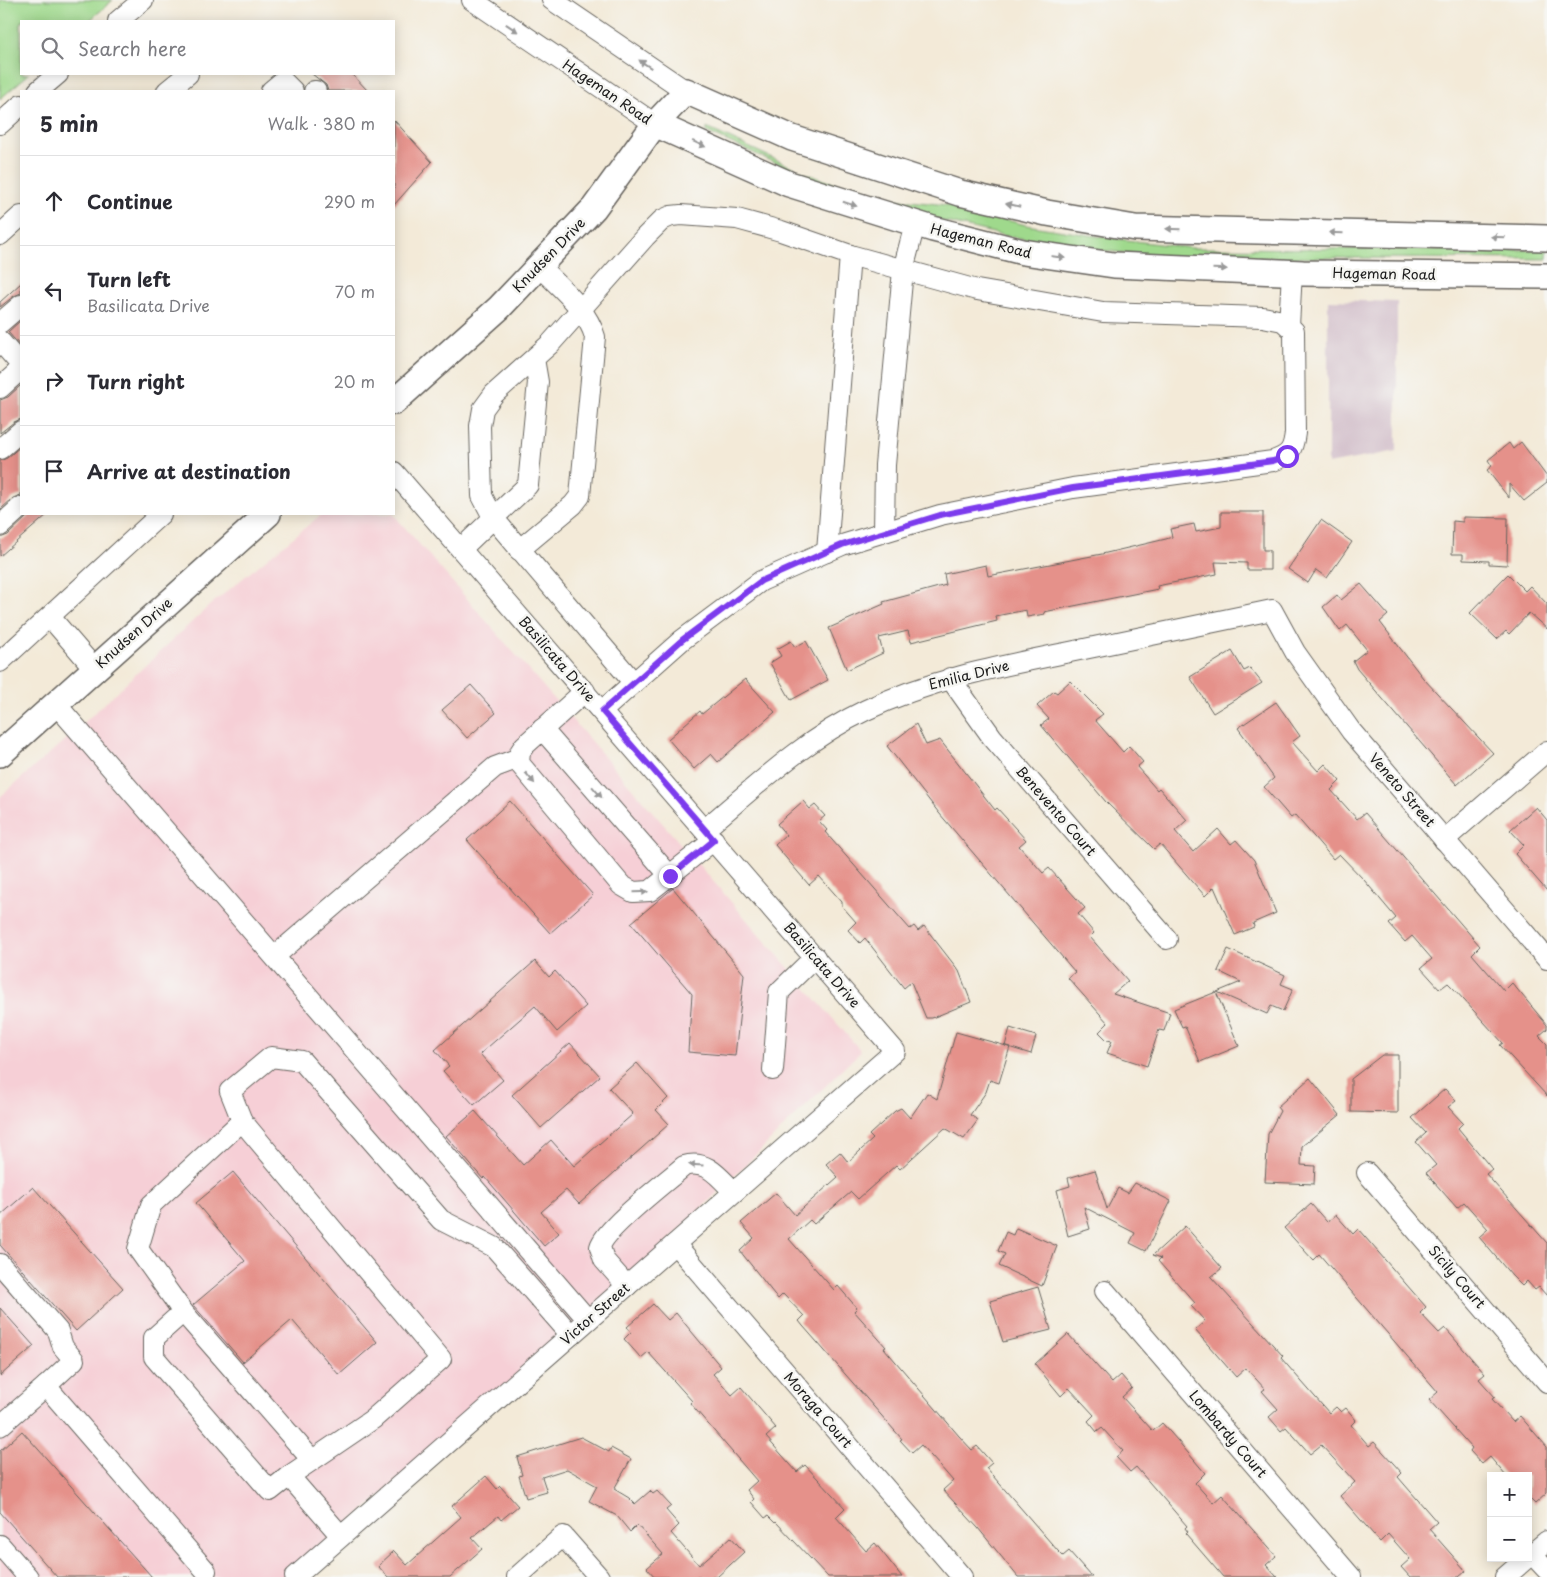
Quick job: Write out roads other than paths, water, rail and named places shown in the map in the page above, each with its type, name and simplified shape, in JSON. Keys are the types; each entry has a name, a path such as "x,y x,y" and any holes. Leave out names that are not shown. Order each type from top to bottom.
{"main road":[{"name":"Knudsen Drive","path":"395,401 499,308 594,208 655,124 686,91"},
{"path":"686,91 792,138 960,193 1047,213 1135,228 1547,238"},
{"name":"Hageman Road","path":"655,124 788,184 915,224 1023,252 1114,265 1292,272 1547,276"},
{"name":"Knudsen Drive","path":"0,754 267,515"}],"street":[{"path":"119,20 142,0"},
{"name":"Hageman Road","path":"472,0 655,124"},
{"path":"552,0 686,91"},
{"path":"39,90 57,75"},
{"path":"168,90 187,75"},
{"path":"272,90 283,81 292,90"},
{"path":"0,124 20,106"},
{"path":"602,711 634,683 682,640 761,581 826,552 940,515 1073,488 1180,475 1273,461 1287,456 1294,448 1295,432 1294,331 1283,322 1263,317 1103,312 977,290 850,255 782,231 737,219 681,215 671,216 662,220 645,236 550,344 494,394 483,408 480,426 482,496 494,519 634,683"},
{"path":"0,235 20,217"},
{"path":"884,532 886,465 903,270 915,224"},
{"path":"826,552 850,255"},
{"path":"519,550 574,505 580,496 595,337 592,324 581,310 539,266"},
{"path":"1289,326 1292,272"},
{"path":"0,323 20,306"},
{"path":"0,341 20,364"},
{"path":"461,549 524,490 530,480 538,382 534,359"},
{"path":"0,388 20,370"},
{"path":"0,449 20,432"},
{"name":"Basilicata Drive","path":"395,473 710,834 895,1051"},
{"path":"0,526 20,508"},
{"path":"0,662 160,515"},
{"name":"Emilia Drive","path":"519,758 522,768 621,885 633,892 647,893 670,876 780,765 821,736 864,711 910,691 950,678 1272,610"},
{"name":"Veneto Street","path":"1272,610 1295,652 1321,692 1351,731 1547,959"},
{"path":"50,617 94,668"},
{"name":"Benevento Court","path":"950,678 992,737 1166,940"},
{"path":"275,956 495,767 519,758 524,746 584,691"},
{"path":"56,703 588,1320"},
{"path":"542,729 670,876"},
{"path":"1444,840 1547,751"},
{"path":"773,1070 778,992 815,957"},
{"name":"Victor Street","path":"295,1577 895,1051"},
{"path":"184,1312 154,1338 154,1357 270,1490 373,1419 441,1359 242,1121 230,1091 272,1057 302,1061 441,1220 494,1247 571,1335"},
{"path":"242,1121 151,1205 138,1248 184,1312 312,1460"},
{"path":"628,1286 604,1260 600,1247 605,1237 637,1207 684,1166 691,1164 702,1165 711,1169 734,1192"},
{"name":"Sicily Court","path":"1367,1173 1547,1382"},
{"name":"Moraga Court","path":"675,1244 962,1577"},
{"path":"0,1264 58,1331 63,1347 74,1360 0,1426"},
{"name":"Lombardy Court","path":"1104,1291 1351,1577"},
{"path":"46,1386 206,1575"},
{"path":"289,1476 341,1536"},
{"path":"517,1577 564,1536 599,1577"},
{"path":"0,1545 28,1577"},
{"path":"1505,1577 1534,1553 1547,1570"}]}
